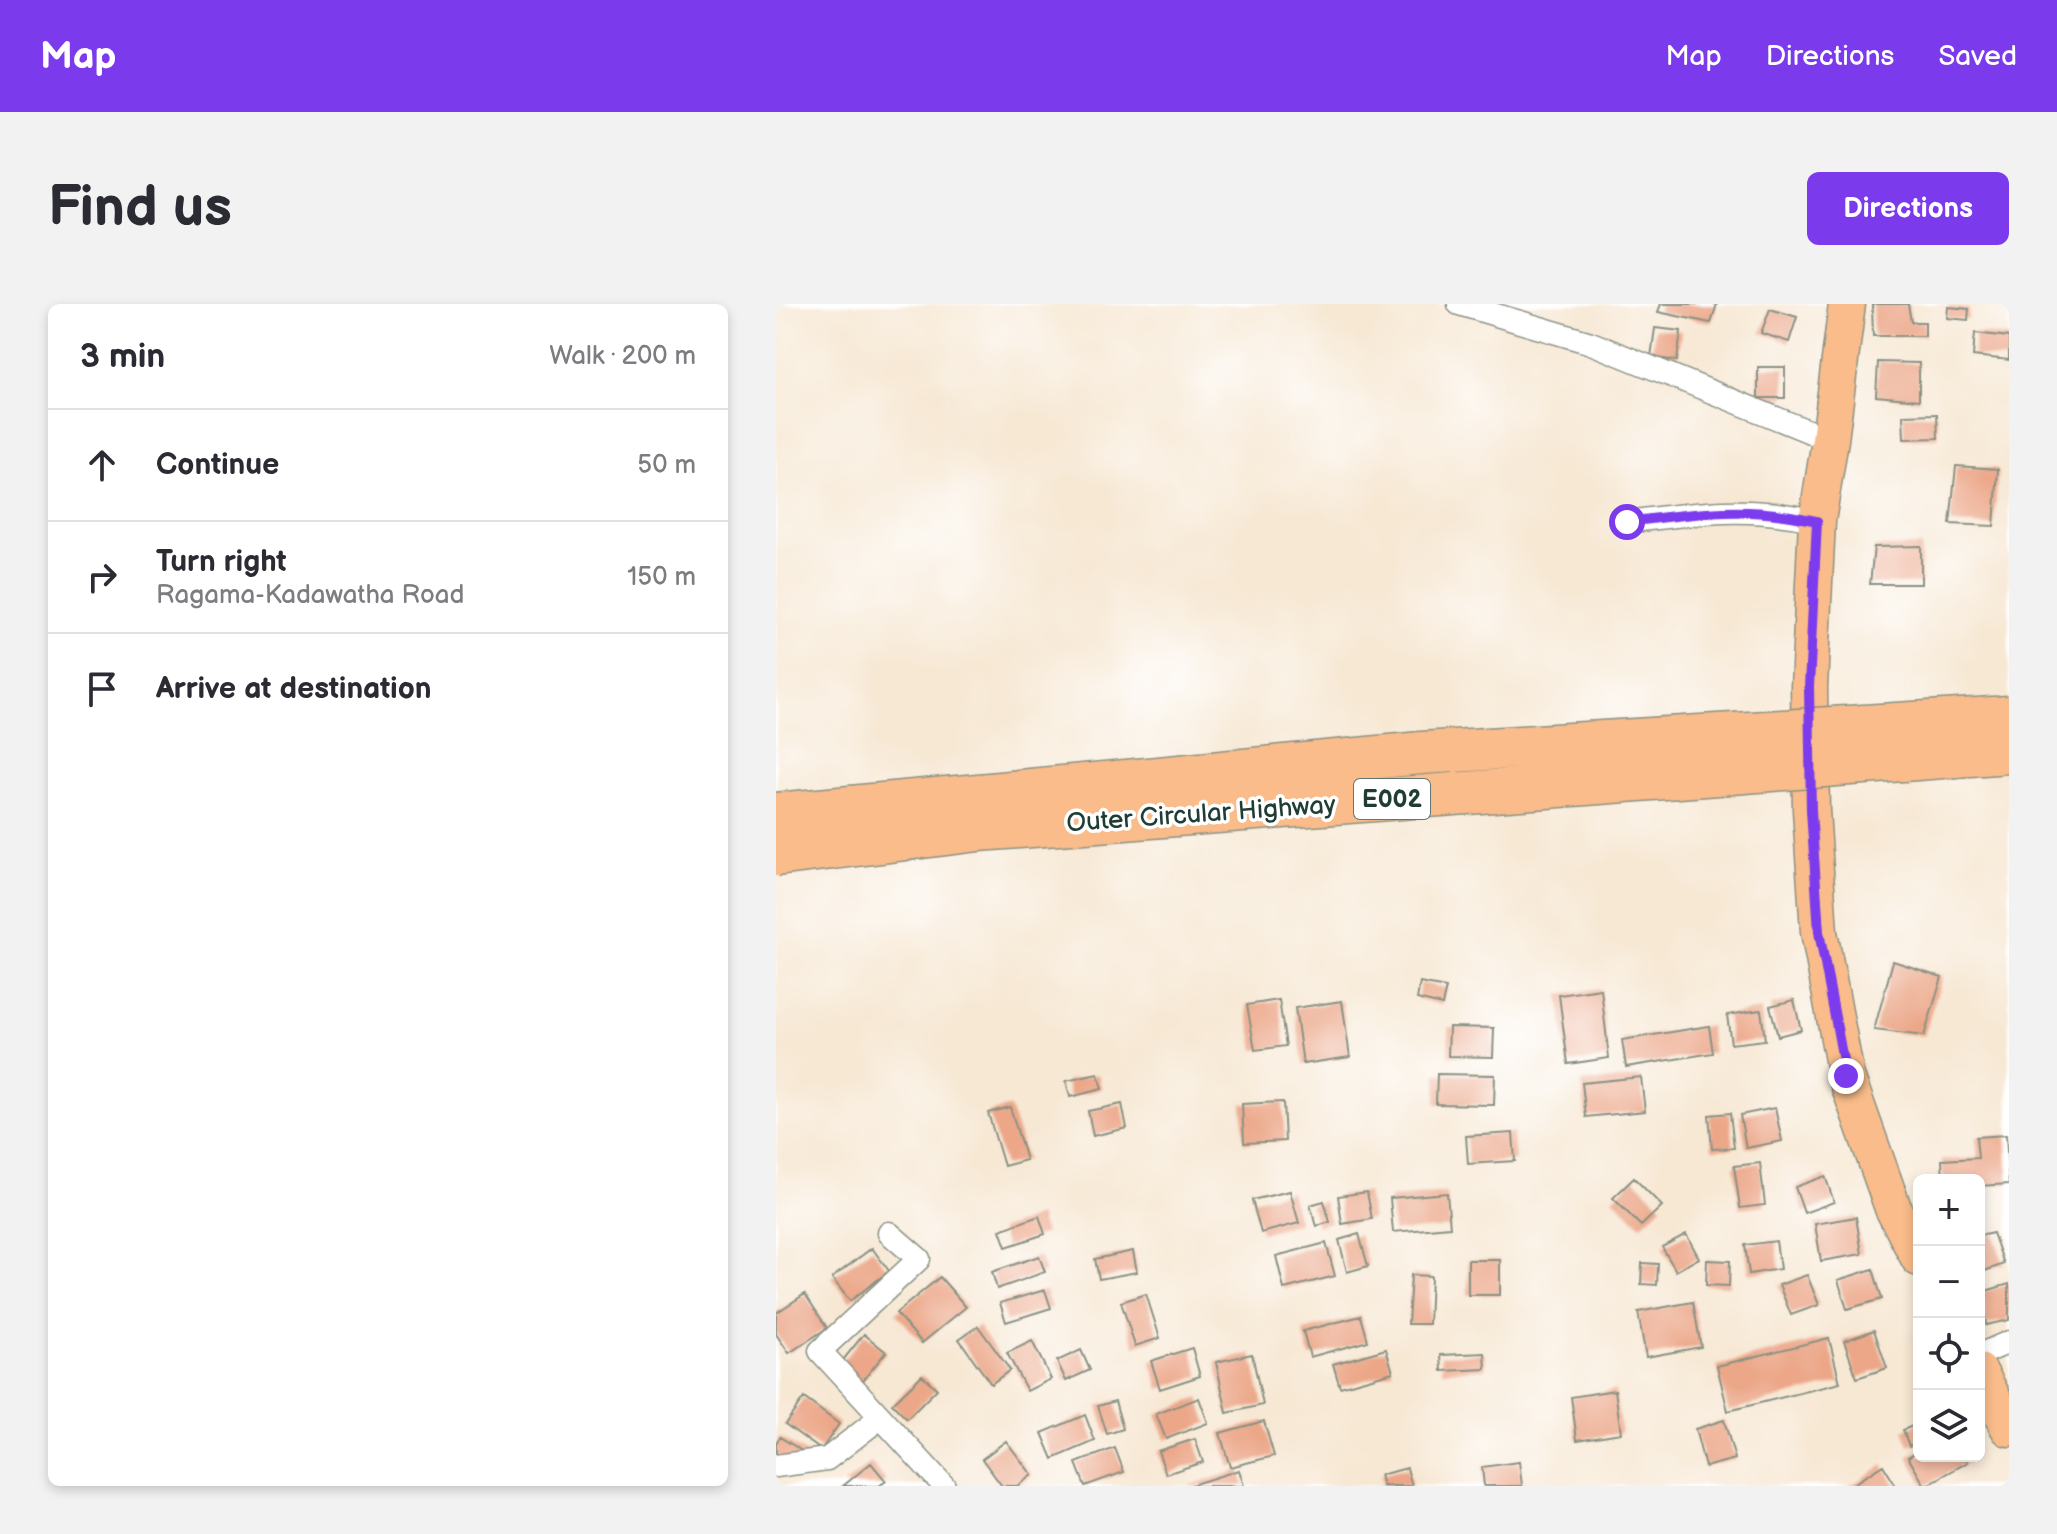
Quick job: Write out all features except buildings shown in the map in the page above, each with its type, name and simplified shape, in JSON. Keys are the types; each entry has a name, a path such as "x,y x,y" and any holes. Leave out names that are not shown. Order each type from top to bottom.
{"highway":[{"name":"Outer Circular Highway","path":"776,814 1421,753 2009,717"},
{"name":"Outer Circular Highway","path":"776,855 979,830 2009,752"}],"main road":[{"path":"1847,304 1817,521 1809,687 1811,810 1819,932 1846,1076 1893,1208 1913,1246"},
{"path":"1985,1383 2009,1428"}],"street":[{"path":"1459,304 1591,343 1830,440"},
{"path":"1627,522 1740,510 1783,513 1817,521"},
{"path":"889,1233 919,1259 820,1351 944,1486"},
{"path":"1985,1352 2009,1342"},
{"path":"776,1466 827,1459 880,1418"}],"route":[{"path":"1627,522 1740,510 1783,513 1817,521 1809,687 1811,810 1819,932 1846,1076"}]}
